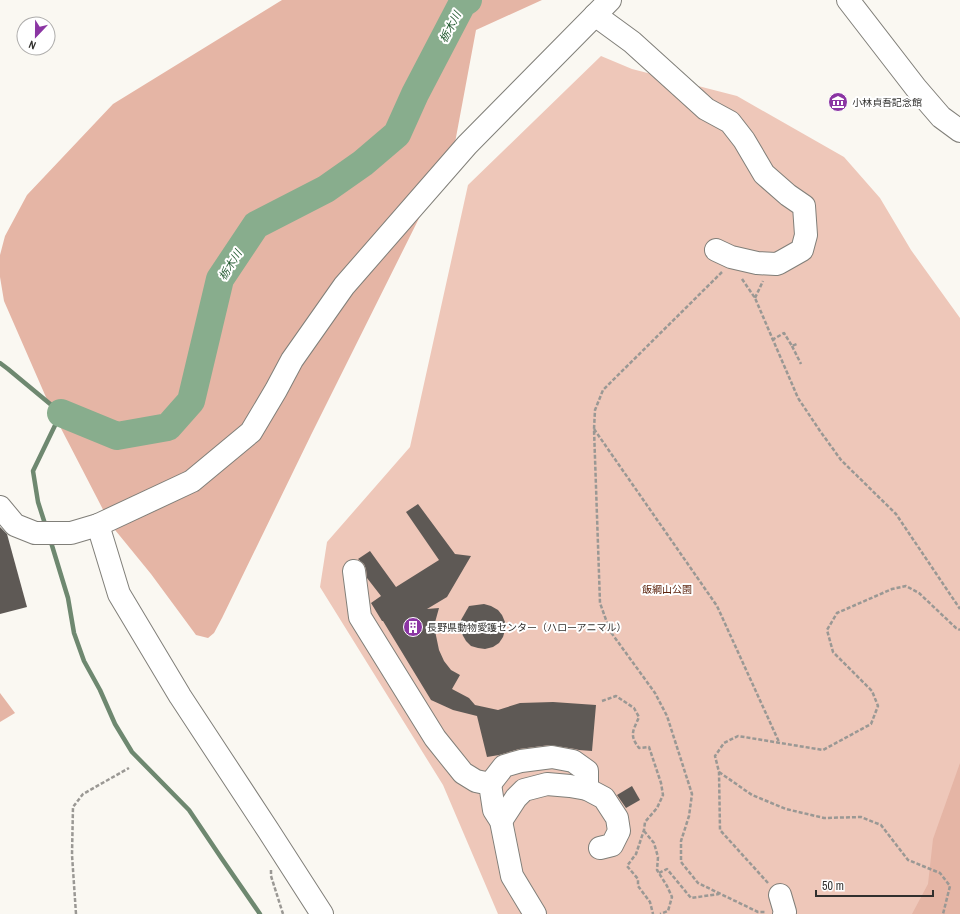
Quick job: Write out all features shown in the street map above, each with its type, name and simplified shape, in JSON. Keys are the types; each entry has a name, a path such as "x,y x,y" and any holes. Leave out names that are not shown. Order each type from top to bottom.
{"street":[{"path":"848,0 916,88 941,117 960,131"},
{"path":"0,507 15,525 35,533 72,533 98,525 192,481 251,432 292,360 344,286 467,145 602,7 632,42 706,109 730,122 744,140 764,174 788,195 804,206 806,235 802,250 779,264 757,263 731,257 721,259"},
{"path":"98,525 119,594 180,696 322,914"},
{"path":"354,572 360,617 435,738 463,773 476,781 490,784"},
{"path":"535,914 512,876 501,821 494,810 490,784 504,766 521,761 552,758 573,760 587,771 587,789"},
{"path":"501,821 516,798 524,790 547,784 587,789 604,798 617,818 619,831 612,845 600,848"}],"path":[{"path":"721,259 602,390 595,410 594,429 600,603 610,631 655,693 667,716 692,794 689,816 681,841 681,862 698,883 758,912 783,907 720,830 719,772 715,756 724,742 738,736 823,750 871,724 878,706 872,690 833,652 827,630 837,613 892,589 906,586 919,593 960,630"},
{"path":"739,275 754,298 798,398 841,460 896,514 960,609"},
{"path":"772,340 784,333 801,364"},
{"path":"792,346 797,344"},
{"path":"594,429 716,606 780,742"},
{"path":"602,701 616,696 634,708 639,718 633,732 633,741 639,748 649,747 661,783 663,795 657,808 645,822 644,830 636,854 627,866 638,879 638,886 650,902 653,914"},
{"path":"76,914 72,855 73,807 83,794 129,768"},
{"path":"719,772 752,795 786,809 824,818 861,817 881,825 908,860 940,873 950,886 943,914"},
{"path":"644,830 654,843 658,857 657,870 672,897 668,911 660,914"},
{"path":"659,872 667,869 691,898 720,894"}],"green space":[{"name":"飯綱山公園","path":"601,56 632,69 737,96 844,157 880,198 911,250 960,318 960,914 498,914 443,785 320,587 327,542 410,447 468,185"}],"shaded area":[{"path":"282,0 542,0 476,30 454,148 222,618 214,633 208,638 196,635 151,574 111,525 52,411 4,301 0,277 0,255 5,236 27,195 113,104"},
{"path":"0,693 15,713 0,722"},
{"path":"960,763 960,914 912,914 928,884 933,839"}],"building":[{"path":"418,504 455,554 471,556 447,597 427,609 439,608 434,626 439,650 444,661 451,670 460,675 452,689 469,698 475,705 498,710 520,703 553,702 596,705 592,751 550,745 519,749 487,757 477,716 453,710 431,700 371,603 381,596 367,578 364,564 358,559 370,551 396,587 439,560 406,512"},
{"path":"0,527 7,534 27,607 0,614"},
{"path":"484,604 498,610 505,622 503,637 499,643 493,647 485,649 471,646 466,641 460,627 461,620 469,606"},
{"path":"632,786 640,800 626,808 617,795"}],"waterway":[{"name":"栃木川","path":"61,413 117,436 168,427 191,401 220,279 256,225 326,189 363,163 397,134 415,94 462,4 468,0"},
{"path":"0,363 61,413 33,471 38,502 46,527"},
{"path":"50,539 68,598 74,633 84,661 100,690 115,724 132,752 189,810 260,914"}],"place":[{"name":"小林貞吾記念館","path":"838,102"},
{"name":"長野県動物愛護センター（ハローアニマル）","path":"413,627"}]}
